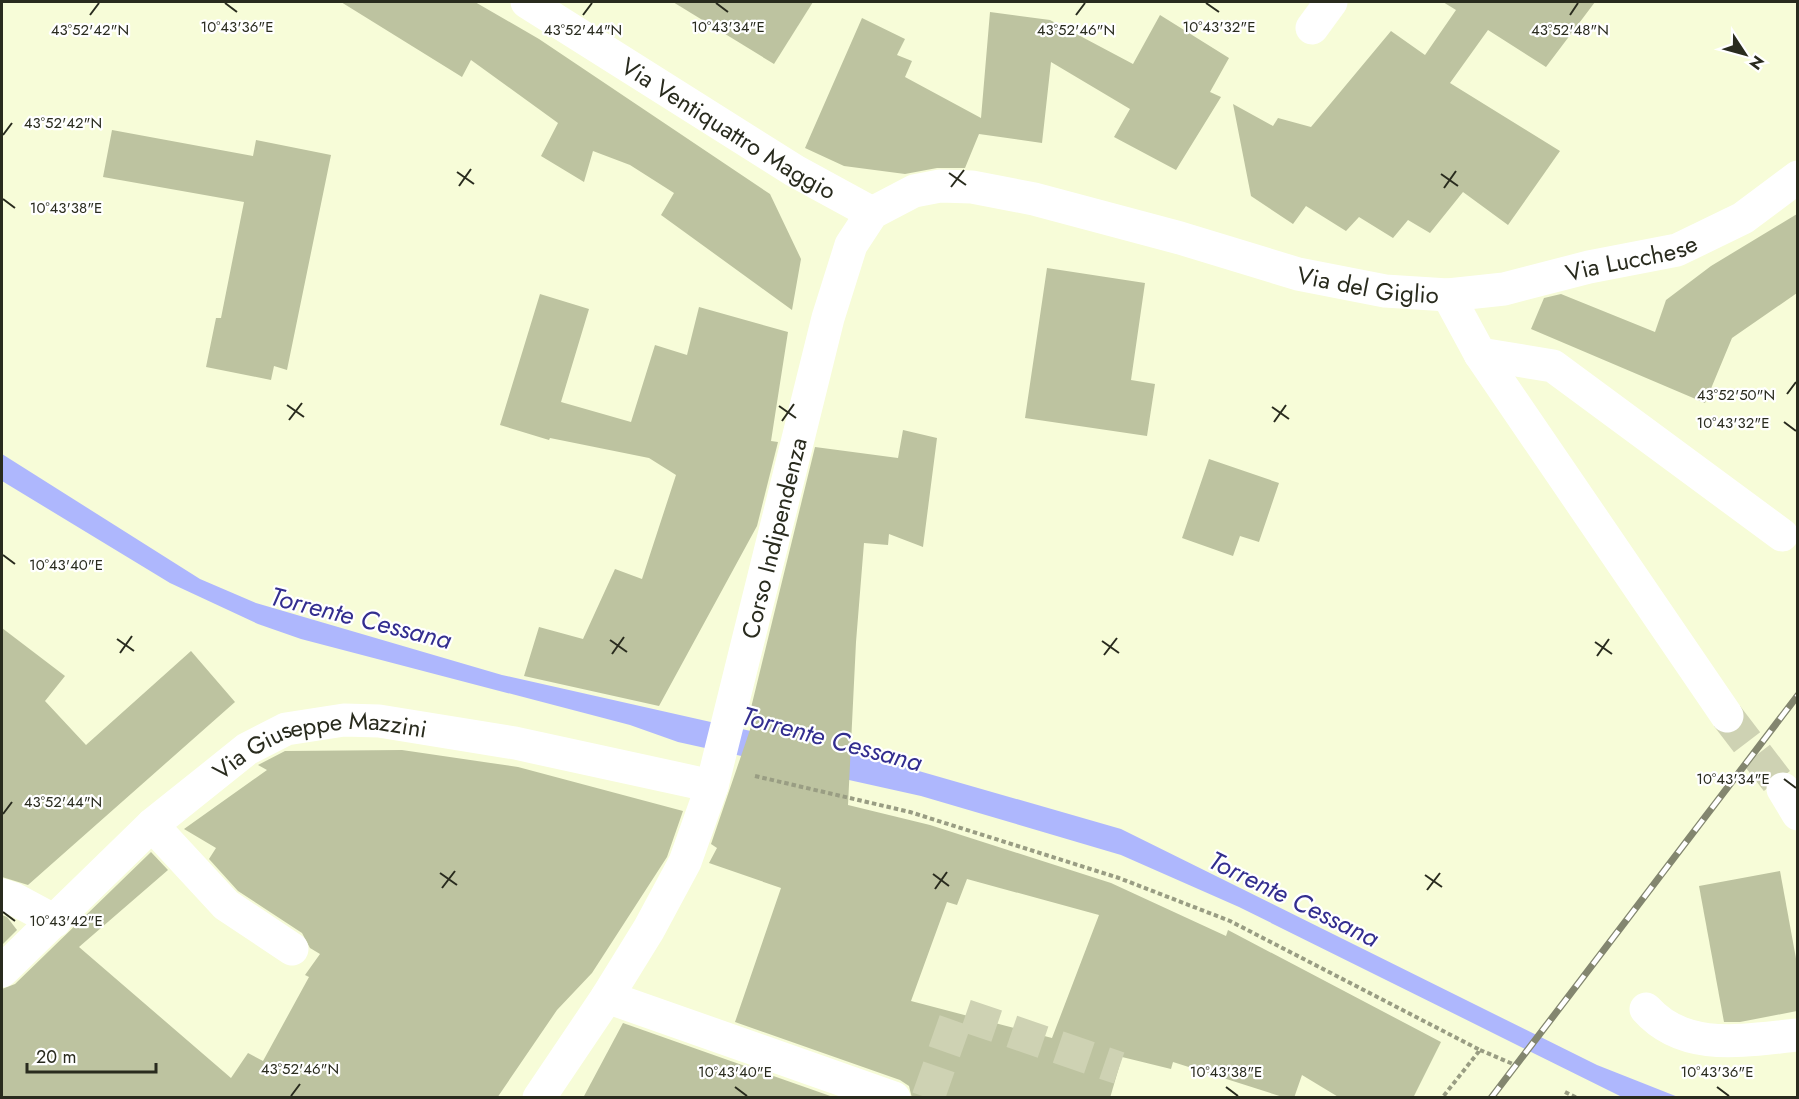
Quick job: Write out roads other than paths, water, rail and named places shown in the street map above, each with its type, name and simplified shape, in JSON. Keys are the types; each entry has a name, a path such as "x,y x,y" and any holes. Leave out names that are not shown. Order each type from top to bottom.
{"street":[{"name":"Via Ventiquattro Maggio","path":"527,2 795,171 872,213"},
{"path":"1312,28 1331,2"},
{"name":"Via Lucchese","path":"1448,295 1504,289 1589,267 1677,250 1743,218 1797,177"},
{"name":"Via del Giglio","path":"872,213 914,191 940,186 972,188 1034,199 1180,238 1298,274 1385,291 1448,295 1480,354 1727,716"},
{"name":"Corso Indipendenza","path":"714,776 828,318 851,245 872,213"},
{"path":"1480,354 1553,366 1782,535"},
{"name":"Via Giuseppe Mazzini","path":"2,970 152,825 247,749 286,729 344,720 379,721 714,776"},
{"path":"539,1098 607,997 685,862 714,776"},
{"path":"152,825 226,905 292,949"},
{"path":"2,895 55,921"},
{"path":"607,997 894,1098"},
{"path":"1646,1009 1659,1023 1692,1037 1730,1042 1797,1035"}],"water":[{"path":"2,454 200,579 256,603 502,675 884,761 1121,829 1597,1065 1678,1097 1622,1097 1239,907 1121,855 921,796 678,742 630,725 301,639 258,624 170,583 2,481"}],"tunnel":[{"path":"1727,716 1783,789"},
{"path":"928,1098 958,1013 1119,1068"}],"railway":[{"path":"1491,1098 1798,695"}],"water label":[{"name":"Torrente Cessana","path":"361,618"},
{"name":"Torrente Cessana","path":"832,739"},
{"name":"Torrente Cessana","path":"1294,899"}]}
